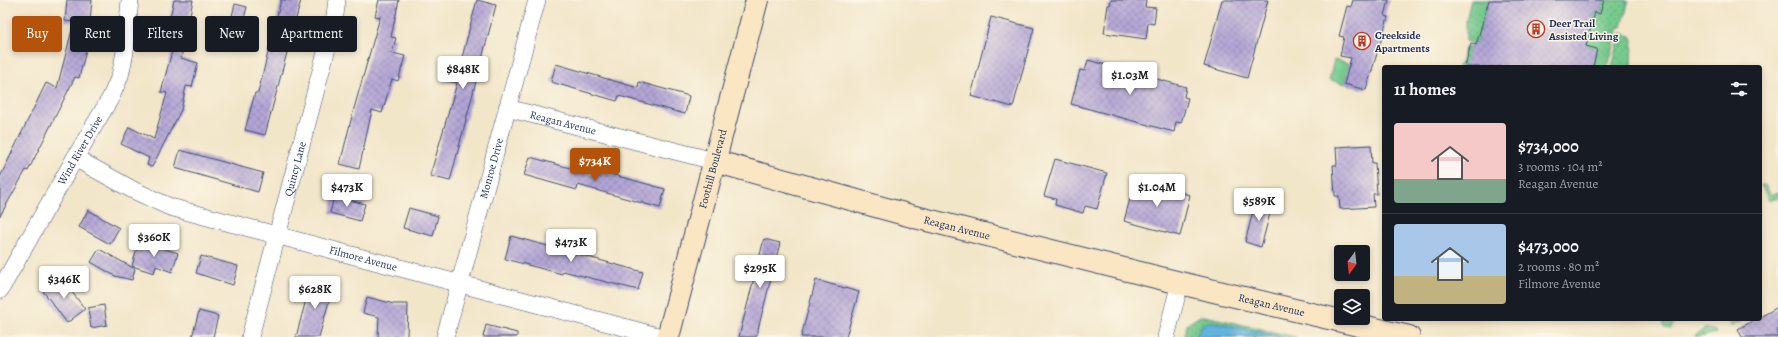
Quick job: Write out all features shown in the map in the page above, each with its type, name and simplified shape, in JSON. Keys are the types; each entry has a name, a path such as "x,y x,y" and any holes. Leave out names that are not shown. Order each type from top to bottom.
{"street":[{"name":"Wind River Drive","path":"0,290 74,158 111,97 120,76 125,52 130,0"},
{"name":"Quincy Lane","path":"250,337 334,22 337,0"},
{"name":"Monroe Drive","path":"445,337 537,0"},
{"name":"Foothill Boulevard","path":"668,337 757,0"},
{"name":"Reagan Avenue","path":"507,108 714,162 915,217 1180,283 1409,337"},
{"name":"Filmore Avenue","path":"74,158 170,208 661,337"},
{"path":"1166,337 1180,283"}],"green space":[{"path":"1471,0 1489,0 1476,45 1466,41 1466,20"},
{"path":"1604,0 1629,0 1622,27 1619,27 1609,65 1593,65 1597,49 1586,46 1595,12 1600,14"},
{"path":"1621,33 1631,36 1633,39 1632,65 1613,65"},
{"path":"1465,47 1470,47 1466,65 1459,65 1461,63"},
{"path":"1334,60 1350,64 1344,84 1329,80"},
{"path":"1762,185 1765,185 1771,195 1778,192 1778,198 1768,200"},
{"path":"1200,316 1296,337 1184,337 1187,324"},
{"path":"1663,321 1674,321 1671,329 1665,328"},
{"path":"1730,321 1742,321 1731,327"},
{"path":"1705,328 1714,330 1716,333 1699,337 1695,336"}],"water":[{"path":"1208,322 1215,322 1282,337 1196,337 1202,325"}],"building":[{"path":"67,0 92,0 90,16 70,16 70,22 65,21"},
{"path":"174,0 193,0 190,16 170,16"},
{"path":"281,0 301,0 297,16 277,16"},
{"path":"379,0 399,0 391,37 396,38 392,53 405,56 398,81 392,79 382,113 372,110 359,169 340,164 380,17 375,16"},
{"path":"477,0 496,5 450,181 430,176 457,83 443,80 447,66 459,69"},
{"path":"1111,0 1146,0 1145,7 1156,8 1154,24 1148,23 1146,39 1104,33 1108,5 1110,5"},
{"path":"1222,0 1268,0 1247,78 1204,66"},
{"name":"Creekside Apartments","path":"1353,0 1389,0 1385,16 1388,17 1366,90 1344,84 1351,58 1340,56 1344,37 1339,36 1347,6 1351,7"},
{"name":"Deer Trail Assisted Living","path":"1489,0 1604,0 1600,14 1595,12 1586,46 1597,49 1593,65 1466,65 1471,43 1476,45"},
{"path":"235,4 247,7 245,16 232,16"},
{"path":"991,17 1034,28 1013,107 971,96"},
{"path":"70,38 70,52 86,52 79,78 75,77 28,171 26,170 0,216 0,177 46,83 57,88"},
{"path":"172,52 182,52 181,58 198,63 192,87 186,86 181,110 152,167 147,165 149,158 121,144 129,127 154,139 167,93 161,92"},
{"path":"268,52 287,52 265,135 245,130 255,93 258,93"},
{"path":"1088,60 1186,87 1184,97 1188,98 1181,123 1176,122 1174,132 1071,104 1080,70 1085,71"},
{"path":"556,64 638,88 639,82 689,96 685,114 619,96 617,101 551,82"},
{"path":"1371,145 1372,163 1375,163 1377,194 1373,194 1374,207 1340,209 1339,196 1335,196 1333,165 1337,165 1336,147"},
{"path":"180,150 263,173 258,192 175,168"},
{"path":"530,157 595,175 596,170 665,189 660,208 578,185 577,190 524,175"},
{"path":"1055,159 1107,173 1097,209 1085,206 1083,213 1055,205 1056,199 1044,196"},
{"path":"1135,180 1190,195 1180,236 1124,221"},
{"path":"334,196 365,204 360,221 330,213"},
{"path":"1257,197 1273,202 1261,247 1245,242"},
{"path":"409,208 438,216 433,236 403,228"},
{"path":"88,210 119,228 110,244 79,227"},
{"path":"511,236 643,272 638,290 563,271 562,274 505,259"},
{"path":"764,239 780,243 756,337 739,337"},
{"path":"139,241 178,253 172,272 156,266 154,273 132,266"},
{"path":"99,249 135,269 132,280 115,276 91,262"},
{"path":"201,256 238,266 233,285 196,273"},
{"path":"61,278 85,309 67,323 43,291"},
{"path":"816,280 859,292 846,337 801,337"},
{"path":"311,281 333,287 319,337 296,337"},
{"path":"367,297 394,304 408,304 407,337 378,337 379,317 363,313"},
{"path":"104,305 107,325 91,328 88,308"},
{"path":"1778,307 1778,337 1742,337 1738,329 1752,321 1762,321 1762,316"},
{"path":"199,311 218,316 213,337 192,337"},
{"path":"486,325 517,333 517,337 483,337"}],"place":[{"name":"Deer Trail Assisted Living","path":"1536,29"},
{"name":"Creekside Apartments","path":"1362,41"}]}
